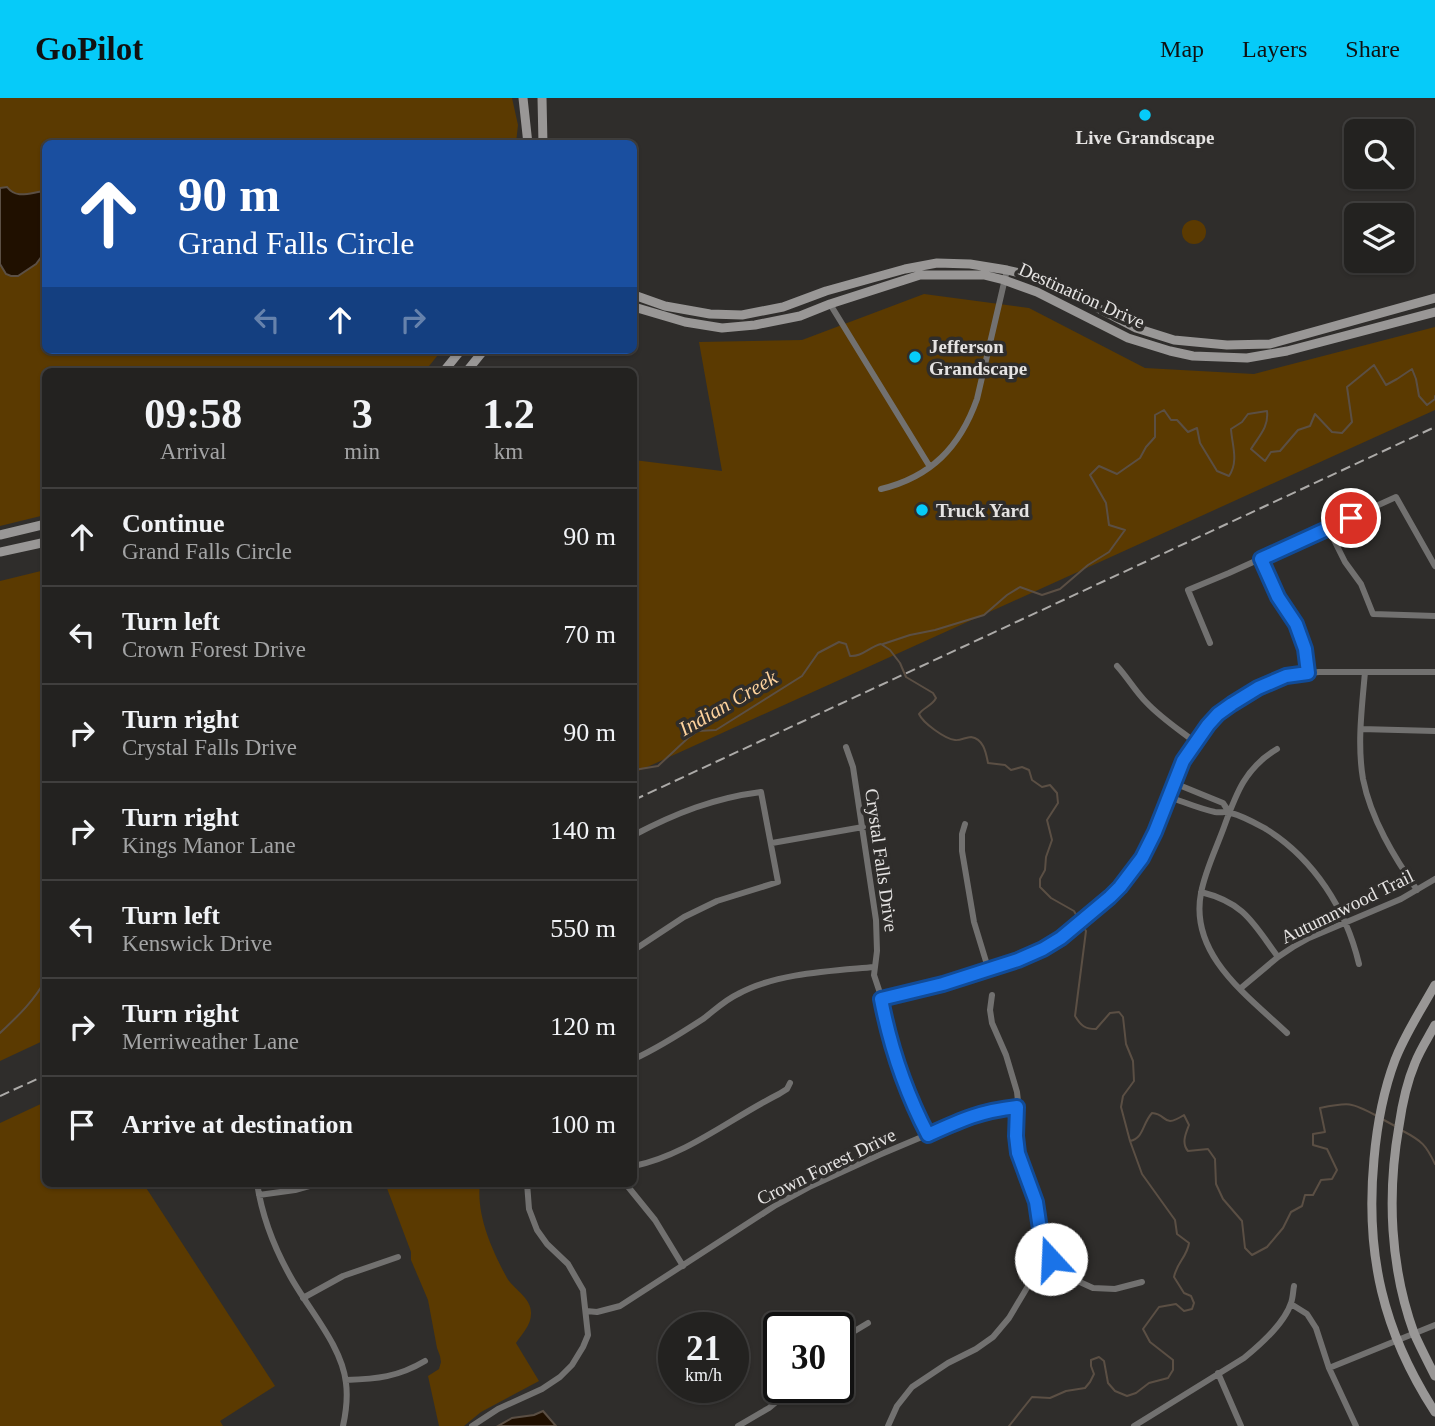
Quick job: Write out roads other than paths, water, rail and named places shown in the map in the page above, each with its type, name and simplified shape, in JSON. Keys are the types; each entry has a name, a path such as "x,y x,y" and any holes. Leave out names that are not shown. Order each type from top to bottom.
{"street":[{"path":"523,98 528,140"},
{"path":"542,98 543,140"},
{"name":"Destination Drive","path":"637,296 666,306 710,314 742,315 783,307 826,291 905,269 937,263 970,264 1006,275 1128,338 1193,356 1247,358 1287,351 1435,312"},
{"name":"Destination Drive","path":"637,308 685,323 722,328 800,316 920,275 1006,275 1040,278 1136,328 1174,340 1227,345 1270,344 1435,298"},
{"path":"881,489 899,485 930,467 948,452 970,418 977,399 1006,275"},
{"path":"830,304 930,467"},
{"path":"1170,351 1174,340"},
{"path":"446,368 458,354"},
{"path":"469,368 481,354"},
{"path":"1210,643 1188,590 1396,498 1435,566"},
{"path":"0,535 42,525"},
{"path":"1328,528 1345,562 1361,584 1373,614 1435,616"},
{"path":"0,552 42,542"},
{"path":"1261,559 1278,597 1296,624 1305,649 1308,673"},
{"path":"1117,666 1143,700 1163,719 1195,742"},
{"path":"1364,671 1361,729 1363,778 1370,803 1400,865 1417,890"},
{"path":"881,999 943,984 1018,960 1061,938 1120,887 1142,858 1183,761 1195,742 1218,714 1246,695 1286,676 1308,673 1435,672"},
{"path":"1361,729 1435,731"},
{"name":"Crystal Falls Drive","path":"846,747 852,764 863,827 877,940 874,975 892,1044 914,1108 928,1135"},
{"path":"1277,750 1251,769 1229,812 1201,892 1200,917 1207,944 1221,968 1287,1033"},
{"path":"1174,783 1223,803 1229,812"},
{"path":"637,833 669,817 709,802 761,792 778,882 705,907 684,917 637,948"},
{"path":"1169,797 1217,813 1229,812 1251,821 1272,833 1298,855 1325,886 1345,923 1359,964"},
{"path":"965,824 962,851 974,922 988,968"},
{"path":"772,843 863,827"},
{"name":"Autumnwood Trail","path":"1241,988 1278,957 1309,938 1417,890 1435,879"},
{"path":"1201,892 1226,899 1240,908 1278,957"},
{"path":"637,1057 750,988 799,976 874,967"},
{"path":"1435,985 1412,1023 1395,1059 1382,1101 1371,1194 1372,1238 1385,1308 1419,1388 1435,1412"},
{"path":"992,995 992,1023 1013,1077 1018,1101 1018,1153 1036,1202 1041,1236 1051,1259 1071,1278 1093,1288 1115,1289 1142,1282"},
{"path":"1435,1026 1414,1064 1401,1112 1391,1194 1393,1233 1403,1294 1415,1333 1435,1376"},
{"path":"637,1165 665,1158 684,1149 779,1094 790,1083"},
{"name":"Crown Forest Drive","path":"586,1311 597,1312 620,1307 791,1196 974,1115 1017,1107"},
{"path":"258,1187 273,1244 339,1356 346,1380 347,1406 344,1426"},
{"path":"259,1195 306,1187"},
{"path":"472,1426 498,1409 542,1389 568,1371 587,1335 583,1290 568,1264 537,1230 531,1218 527,1187"},
{"path":"628,1187 655,1220 682,1266"},
{"path":"303,1298 344,1276 398,1257"},
{"path":"888,1426 897,1406 912,1387 993,1337 1009,1318 1035,1272 1051,1259"},
{"path":"1133,1426 1254,1350 1273,1332 1291,1304 1294,1286"},
{"path":"1291,1304 1303,1310 1316,1328 1329,1368 1356,1426"},
{"path":"854,1331 868,1323"},
{"path":"1329,1368 1435,1325"},
{"path":"346,1380 392,1376 411,1370 425,1361"},
{"path":"1218,1373 1241,1426"},
{"path":"738,1426 775,1403"}],"waterway":[{"path":"883,644 984,615 1020,587 1042,595 1060,589 1088,565 1109,552 1125,530 1109,525 1106,503 1090,475 1099,466 1117,474 1140,458 1155,437 1155,415 1164,410 1171,420 1177,420 1188,432 1197,428 1200,443 1217,471 1229,476 1234,459 1231,429 1248,414 1267,411 1265,427 1251,449 1265,461 1271,452 1280,451 1298,430 1310,426 1315,414 1332,432 1342,433 1352,422 1347,387 1374,365 1386,385 1412,369 1419,396 1427,405 1435,396"},
{"name":"Indian Creek","path":"637,770 658,766 698,731 716,730 802,676 818,653 839,642 846,644 850,656 881,644 890,650 900,663 906,677 933,693 936,698 919,714 930,726 951,739 971,737 979,740 984,747 988,763 1005,765 1011,770 1022,767 1029,770 1032,780 1042,787 1050,785 1057,793 1058,803 1047,820 1052,840 1040,887 1051,898 1074,911 1079,920"},
{"path":"1009,1426 1032,1397 1050,1398 1066,1391 1085,1388 1094,1374 1091,1360 1099,1357 1104,1361 1108,1383 1115,1391 1127,1396 1149,1383 1168,1378 1173,1370 1173,1360 1150,1342 1143,1329 1159,1307 1176,1304 1184,1311 1192,1309 1194,1303 1174,1277 1189,1243 1177,1234 1175,1220 1142,1174 1121,1107 1123,1096 1134,1081 1133,1061 1126,1044 1123,1017 1119,1012 1110,1013 1096,1029 1084,1026 1075,1016 1086,931 1082,925"},
{"name":"Indian Creek","path":"0,1033 42,985"},
{"name":"Indian Creek","path":"1130,1141 1138,1137 1152,1113 1168,1121 1184,1115 1189,1125 1185,1138 1186,1148 1188,1151 1208,1149 1215,1159 1216,1184 1223,1199 1242,1221 1245,1248 1252,1255 1267,1247 1283,1228 1291,1212 1302,1206 1305,1195 1313,1195 1321,1180 1332,1179 1337,1170 1327,1149 1313,1145 1313,1134 1325,1132 1320,1108 1350,1104 1377,1116"},
{"name":"Indian Creek","path":"1382,1119 1395,1126"},
{"name":"Indian Creek","path":"1403,1131 1423,1144 1435,1164"}],"railway":[{"path":"637,799 1435,427"},
{"path":"0,1096 42,1077"}],"place":[{"name":"Live Grandscape","path":"1145,115"},
{"name":"Jefferson Grandscape","path":"915,357"},
{"name":"Truck Yard","path":"922,510"}]}
